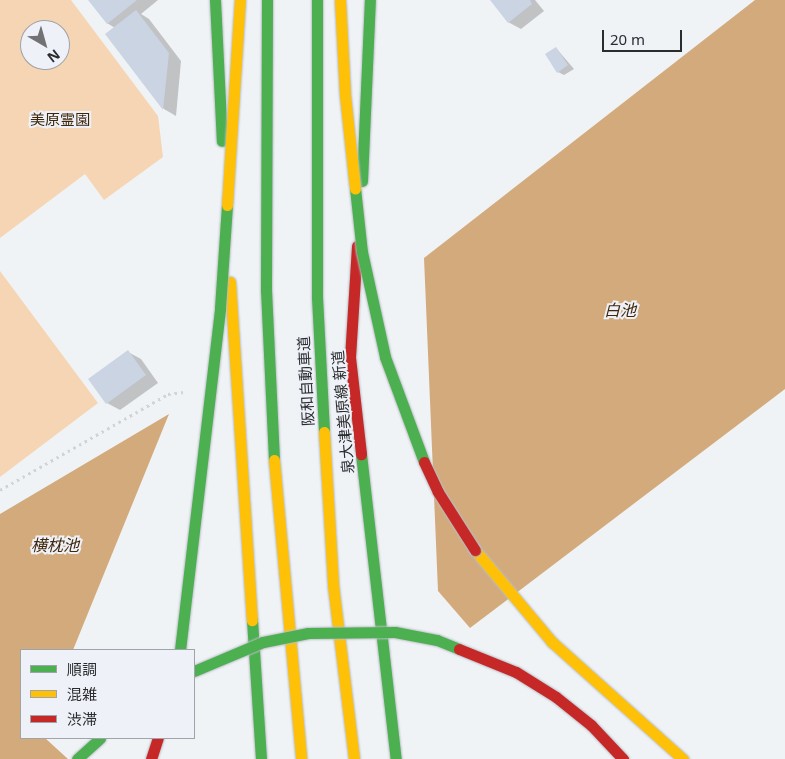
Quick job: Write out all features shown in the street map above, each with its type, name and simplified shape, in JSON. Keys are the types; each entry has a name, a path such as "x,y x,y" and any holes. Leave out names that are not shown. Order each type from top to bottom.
{"main road":[{"path":"215,0 261,759"},
{"path":"180,649 220,308 240,0"},
{"path":"266,0 266,290 272,442 301,759"},
{"name":"阪和自動車道","path":"317,0 317,297 333,585 354,759"},
{"path":"340,0 345,95 362,252 385,357 410,430 438,492 475,550 513,599 552,642 683,759"},
{"name":"泉大津美原線 新道","path":"370,0 368,91 350,357 396,759"},
{"path":"195,671 263,642 308,633 379,631 437,640 516,672 563,703 623,759"},
{"path":"76,759 99,739"},
{"path":"151,759 158,739"}],"path":[{"path":"0,490 168,394 188,392"}],"green space":[{"name":"美原霊園","path":"0,0 71,0 158,116 163,157 104,200 85,174 0,238"},
{"path":"0,271 98,403 0,477"}],"water":[{"name":"白池","path":"755,0 785,0 785,389 470,628 438,591 424,258"},
{"name":"横枕池","path":"169,414 73,649 20,649 20,739 46,739 68,759 0,759 0,514"}],"building":[{"path":"88,0 137,0 107,24"},
{"path":"490,0 530,0 532,4 508,23"},
{"path":"136,10 169,53 163,110 105,34"},
{"path":"556,47 568,65 557,73 545,54"},
{"path":"128,350 146,375 106,404 88,379"}],"traffic: fast":[{"path":"215,0 222,141"},
{"path":"267,0 266,290 274,460"},
{"path":"317,0 317,297 324,432"},
{"path":"362,181 370,0"},
{"path":"355,188 362,252 385,357 424,462"},
{"path":"180,649 220,308 227,205"},
{"path":"361,454 396,759"},
{"path":"252,620 261,759"},
{"path":"195,671 263,642 308,633 395,632 437,640 459,649"},
{"path":"77,759 99,739"}],"traffic: slow":[{"path":"227,205 240,0"},
{"path":"340,0 345,95 355,188"},
{"path":"230,282 252,620"},
{"path":"324,432 333,585 354,759"},
{"path":"274,460 301,759"},
{"path":"475,550 552,642 683,759"}],"traffic: jam":[{"path":"357,246 350,357 361,454"},
{"path":"424,462 438,492 475,550"},
{"path":"459,649 516,672 556,697 591,725 623,759"},
{"path":"151,759 158,739"}]}
